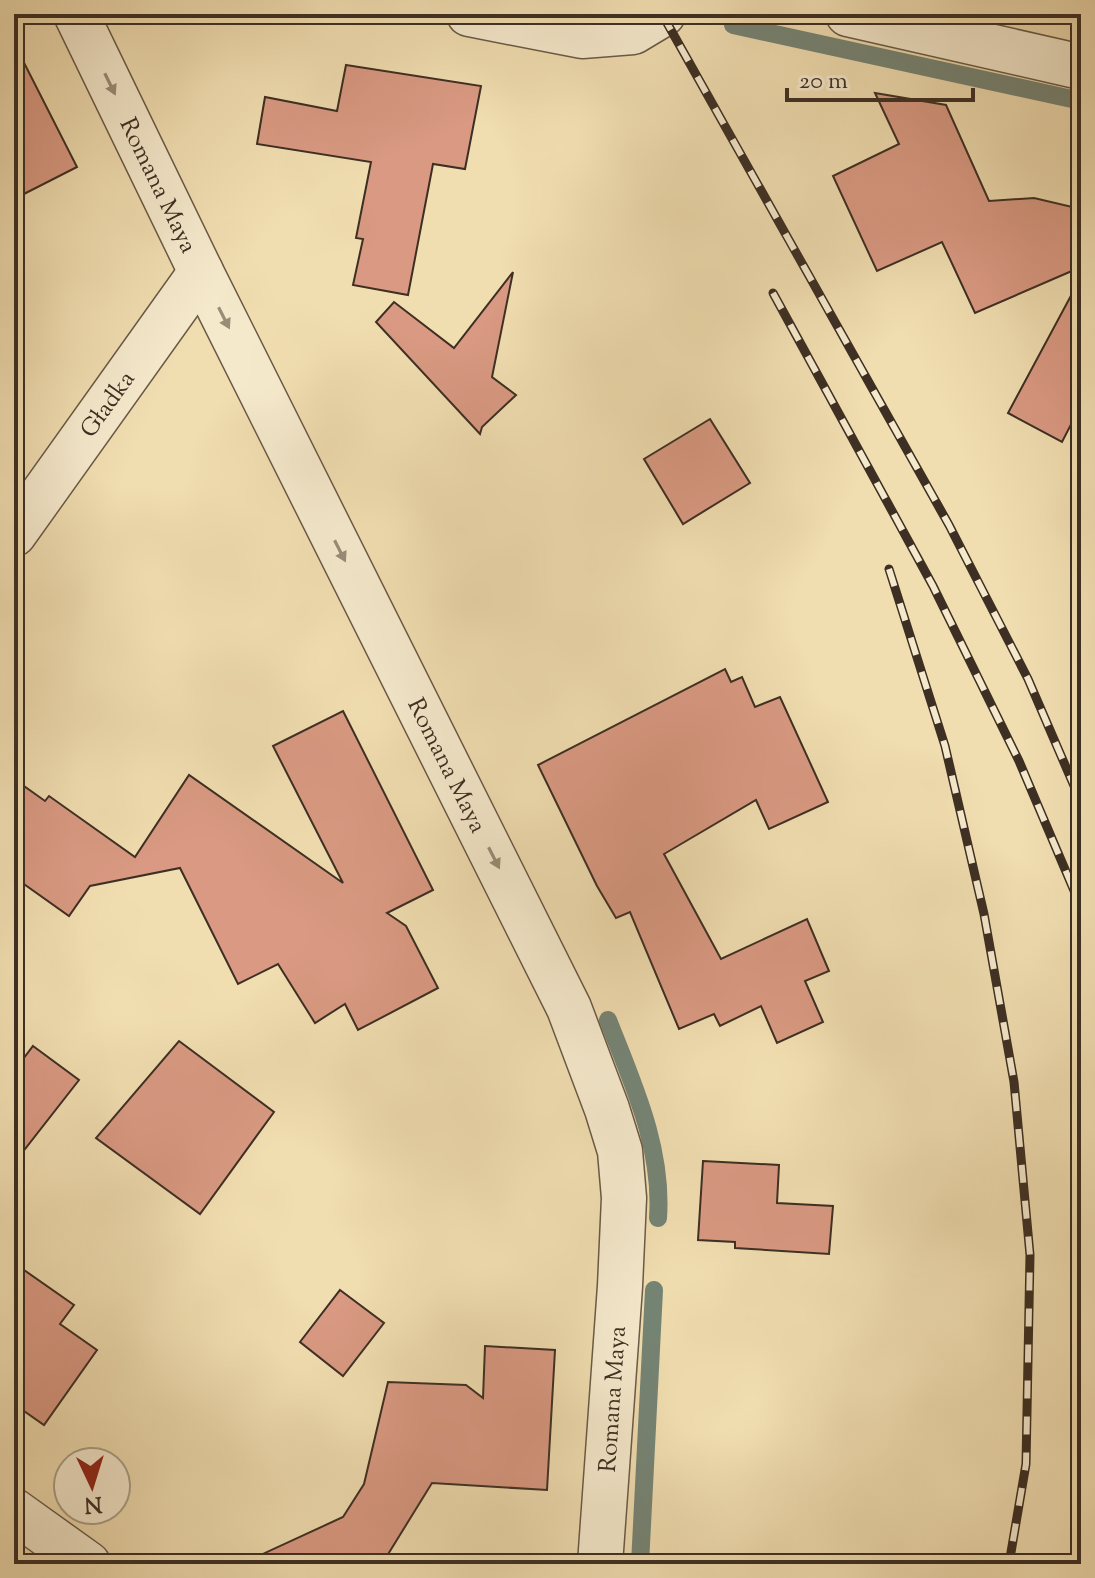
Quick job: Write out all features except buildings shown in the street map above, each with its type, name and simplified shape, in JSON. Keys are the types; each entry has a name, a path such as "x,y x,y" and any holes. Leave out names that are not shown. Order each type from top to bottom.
{"street":[{"name":"Romana Maya","path":"76,14 201,272 569,1008 607,1109 620,1151 624,1198 600,1564"},
{"path":"469,14 582,36 633,32 663,14"},
{"path":"848,14 1081,67"},
{"name":"Gładka","path":"14,534 201,272"},
{"path":"14,1511 69,1559"}],"waterway":[{"path":"733,25 1081,101"},
{"path":"608,1020 651,1141 656,1167 658,1218"},
{"path":"640,1564 654,1290"}],"railway":[{"path":"662,14 949,525 1028,679 1081,802"},
{"path":"773,293 933,586 1019,761 1081,907"},
{"path":"889,569 945,746 984,914 1014,1082 1030,1255 1026,1464 1009,1564"}]}
